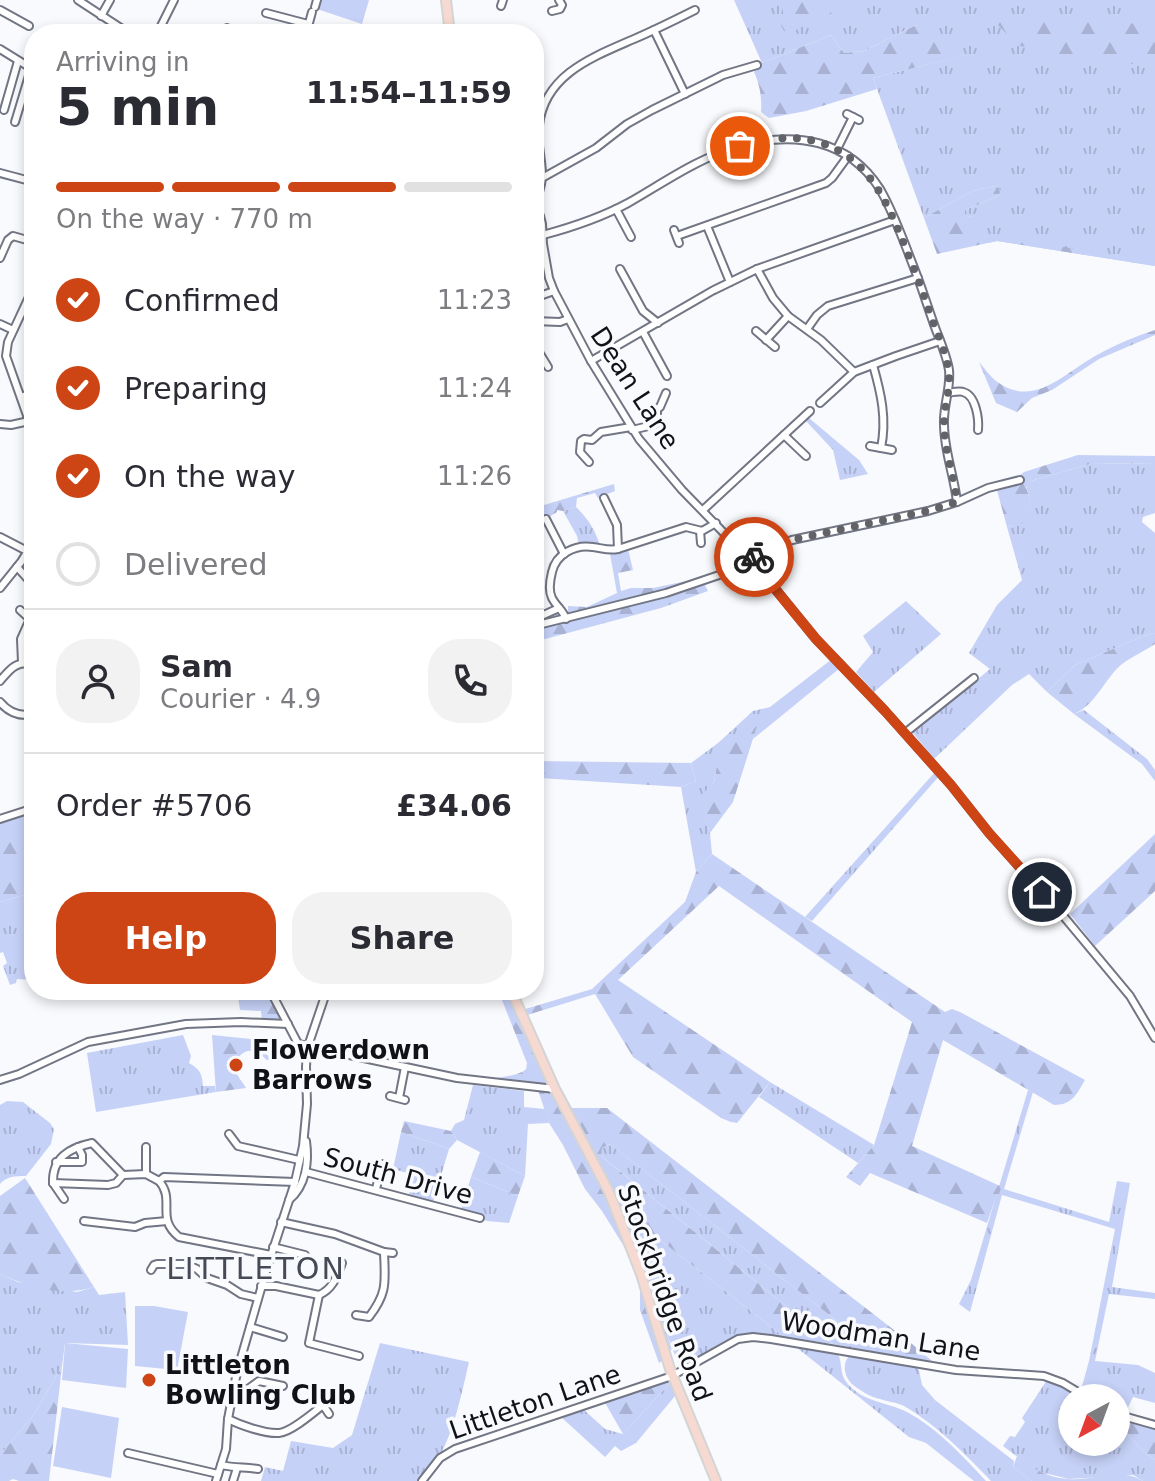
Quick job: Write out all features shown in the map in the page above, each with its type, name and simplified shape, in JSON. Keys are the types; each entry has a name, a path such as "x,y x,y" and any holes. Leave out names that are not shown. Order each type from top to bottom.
{"main road":[{"path":"446,0 449,24"},
{"name":"Stockbridge Road","path":"515,1000 555,1089 609,1192 641,1274 672,1376 716,1481"}],"street":[{"path":"78,0 114,24"},
{"path":"101,16 110,0"},
{"path":"162,24 174,0"},
{"path":"552,11 560,9 562,5 559,0"},
{"path":"266,13 308,24 315,6"},
{"path":"0,10 25,24"},
{"path":"544,105 554,87 580,63 695,10"},
{"path":"654,30 685,94"},
{"path":"0,49 24,65"},
{"path":"4,110 18,61"},
{"path":"544,177 596,148 627,124 723,75 757,65"},
{"path":"15,122 24,96"},
{"path":"837,149 853,117"},
{"path":"544,235 616,209 683,169 740,146 793,138 837,149 848,156 881,191 918,278 940,341 948,367 949,393 944,424 957,502"},
{"path":"676,236 826,183 848,156"},
{"path":"0,173 24,179"},
{"path":"616,209 631,237"},
{"path":"591,361 757,269 895,220"},
{"path":"707,226 730,282"},
{"path":"0,258 13,236 24,239"},
{"name":"Dean Lane","path":"544,242 549,278 568,319 632,428 660,465 716,523 816,639 951,785 1134,1001 1155,1038"},
{"path":"620,269 643,311 658,323"},
{"path":"757,269 773,298 788,316 839,356 854,372"},
{"path":"807,329 828,306 918,278"},
{"path":"544,294 554,291"},
{"path":"24,307 6,356 24,406"},
{"path":"766,340 788,316"},
{"path":"544,321 568,319"},
{"path":"0,324 13,330"},
{"path":"756,331 775,347"},
{"path":"643,332 667,376"},
{"path":"820,403 854,372 940,341"},
{"path":"544,360 548,367"},
{"path":"873,365 884,419 881,448"},
{"path":"949,393 963,391 970,395 978,430"},
{"path":"589,462 580,452 581,441 592,440 601,432 657,424 657,409 666,393"},
{"path":"703,510 810,411"},
{"path":"0,424 24,422"},
{"path":"784,435 806,456"},
{"path":"870,446 892,450"},
{"path":"544,624 666,593 725,573 792,540 928,511 988,488 1020,480"},
{"path":"604,498 617,525 618,549"},
{"path":"546,519 564,554"},
{"path":"566,619 550,595 549,585 553,567 564,554 591,546 611,551 643,546 686,527 700,531 716,523"},
{"path":"700,531 701,543"},
{"path":"0,537 24,549"},
{"path":"0,588 24,558"},
{"path":"17,567 24,575"},
{"path":"544,615 559,608"},
{"path":"20,610 24,614"},
{"path":"0,681 22,662 21,639 24,632"},
{"path":"905,733 974,678"},
{"path":"0,702 10,712 24,715"},
{"path":"0,819 24,811"},
{"path":"275,1000 306,1059"},
{"path":"128,1453 217,1478 226,1449 233,1389 261,1286 295,1182 304,1138 308,1045 324,1000"},
{"path":"0,1080 88,1042 181,1024 288,1024"},
{"path":"298,1044 457,1078 555,1089"},
{"path":"390,1096 402,1099 405,1067"},
{"path":"229,1134 238,1146 299,1160"},
{"path":"289,1200 298,1190 306,1172 307,1146 304,1138"},
{"path":"64,1199 53,1183 53,1171 56,1162 78,1147 92,1143 123,1175"},
{"path":"56,1162 82,1162 78,1147"},
{"path":"146,1147 146,1174"},
{"path":"376,1189 382,1164"},
{"name":"South Drive","path":"306,1172 480,1218"},
{"path":"53,1183 108,1185 116,1183 123,1175 146,1174 166,1189 167,1221 179,1237 271,1255"},
{"path":"159,1181 164,1177 295,1182"},
{"path":"84,1221 135,1227 167,1221"},
{"path":"281,1222 335,1234 388,1252 385,1287 378,1305 369,1317 356,1315"},
{"path":"273,1247 305,1255"},
{"path":"148,1258 153,1267 186,1264 207,1278 241,1294 258,1298"},
{"path":"261,1286 319,1295 332,1285 342,1263"},
{"path":"319,1295 309,1343 359,1356"},
{"path":"250,1327 283,1337"},
{"name":"Woodman Lane","path":"672,1376 734,1340 757,1337 956,1370 1044,1376 1065,1384"},
{"name":"Littleton Lane","path":"422,1481 436,1462 455,1449 672,1376"},
{"path":"233,1389 248,1389 259,1381 283,1386"},
{"path":"228,1419 242,1426 277,1433 323,1405 329,1414"},
{"path":"1130,1418 1155,1425"},
{"path":"221,1465 258,1469"},
{"path":"233,1481 237,1468"}],"green space":[{"path":"316,0 369,0 362,24 314,8"},
{"path":"734,0 1155,0 1155,266 997,241 988,243 974,217 964,216 965,210 998,196 1000,191 995,186 972,191 924,218 873,78 965,55 916,25 864,51 844,53 831,35 762,63"},
{"path":"783,0 843,2 838,9 792,32 784,31 781,25"},
{"path":"1006,17 1155,27 1155,68 1110,60 1057,57 1018,45 997,24"},
{"path":"916,25 957,42 966,55 873,78 877,89 806,111 769,118 761,112 760,92 754,72 762,63 831,35 844,53 864,51"},
{"path":"995,186 999,188 998,196 965,210 965,216 979,217 985,237 1002,236 1155,263 1155,266 997,241 937,254 924,218 972,191"},
{"path":"1155,330 1155,335 1099,359 1052,390 1032,398 1017,412 996,403 979,362 996,381 1010,389 1023,392 1036,390 1104,351"},
{"path":"809,418 859,460 868,474 840,480 833,450 806,421"},
{"path":"1078,455 1155,456 1155,463 1090,464 1031,481 1026,486 1035,520 1007,527 997,490 959,504 988,488 1020,479 1024,472"},
{"path":"1155,463 1155,513 1143,517 1142,522 1155,533 1155,633 1075,665 1047,692 1029,674 1012,685 934,759 913,733 990,669 969,653 997,605 1022,580 1007,527 1034,519 1026,485 1090,464"},
{"path":"614,484 615,491 598,498 595,493 577,498 576,507 557,510 544,520 544,505"},
{"path":"576,507 591,525 600,547 585,543 579,545 563,511"},
{"path":"628,549 633,570 618,573 621,591 701,578 708,591 661,608 544,639 544,614 558,612 563,617 568,614 568,606 587,607 617,593 610,554"},
{"path":"906,601 941,634 874,692 856,672 873,652 863,636"},
{"path":"1155,633 1155,644 1122,664 1082,710 1074,714 1047,692 1075,665"},
{"path":"832,659 840,668 753,739 756,728 717,765 714,782 701,797 712,854 696,872 681,787 696,781 691,763 753,711 770,707"},
{"path":"1084,710 1147,759 1155,770 1155,781 1142,764 1074,714"},
{"path":"757,726 733,802 710,833 700,797 714,782 723,751"},
{"path":"544,761 691,763 696,781 681,787 544,778"},
{"path":"936,771 940,775 812,921 805,917"},
{"path":"24,816 24,895 0,902 0,822"},
{"path":"1155,834 1155,891 1095,946 1070,914"},
{"path":"712,854 945,1012 952,1009 960,1012 1085,1080 1070,1101 1054,1105 943,1040 912,1146 1000,1186 987,1223 870,1173 860,1186 846,1177 874,1145 912,1022 719,886 618,980 770,1082 737,1123 721,1118 633,1057 595,994 524,1016 522,1010 592,989 685,902 696,872"},
{"path":"24,895 24,979 17,979 10,985 3,966 7,963 3,952 0,953 0,902"},
{"path":"238,1000 273,1000 284,1021 262,1022 261,1011 240,1010"},
{"path":"502,1000 515,1000 554,1087 480,1080 512,1075 523,1071 527,1063"},
{"path":"183,1035 191,1056 189,1063 200,1072 203,1086 215,1086 216,1092 96,1112 87,1053"},
{"path":"212,1035 251,1039 267,1055 278,1060 267,1060 252,1051 244,1053 238,1058 236,1066 246,1088 216,1092"},
{"path":"770,1082 874,1145 858,1163 759,1097"},
{"path":"473,1085 524,1091 524,1107 545,1109 549,1123 528,1124 525,1176 457,1140 451,1131 455,1124 464,1120"},
{"path":"561,1088 572,1108 607,1108 932,1361 878,1353 610,1144 602,1148 601,1156 833,1344 784,1337 632,1218 627,1220 636,1234 625,1248 585,1189 549,1123 538,1090 551,1092"},
{"path":"1028,1090 1033,1092 1004,1189 1109,1222 1117,1181 1130,1183 1112,1287 1155,1293 1155,1299 1109,1294 1095,1361 1138,1365 1155,1373 1155,1403 1133,1397 1130,1403 1130,1384 1083,1384 1115,1229 1002,1195 970,1312 959,1304 971,1280"},
{"path":"7,1101 23,1102 54,1129 51,1144 26,1176 8,1178 0,1184 0,1105"},
{"path":"404,1121 451,1131 457,1140 449,1149 401,1132"},
{"path":"401,1132 449,1149 433,1202 409,1194 414,1175 393,1169"},
{"path":"610,1144 878,1353 833,1344 600,1155 602,1148"},
{"path":"480,1152 525,1176 518,1196 471,1177"},
{"path":"471,1177 518,1196 509,1223 487,1221 461,1209"},
{"path":"25,1178 94,1287 70,1291 46,1290 0,1274 0,1196"},
{"path":"632,1218 784,1337 752,1333 738,1335 679,1366 631,1238 627,1219"},
{"path":"0,1274 18,1282 77,1292 94,1287 99,1295 125,1292 128,1345 65,1343 62,1366 35,1413 0,1455"},
{"path":"651,1281 672,1350 668,1349 665,1359 659,1363 640,1310 640,1291"},
{"path":"135,1306 188,1312 177,1370 135,1366"},
{"path":"65,1343 128,1349 126,1388 62,1380"},
{"path":"380,1343 469,1362 449,1436 429,1469 418,1481 261,1481 265,1467 283,1471 291,1441 333,1448 352,1435"},
{"path":"796,1347 838,1354 843,1376 853,1389 868,1398 900,1409 929,1426 986,1481 974,1481 926,1443 909,1437"},
{"path":"849,1356 915,1366 922,1385 935,1400 1014,1461 1013,1467 1032,1481 991,1481 928,1422 901,1405 869,1395 852,1384 845,1370"},
{"path":"62,1366 49,1481 0,1481 0,1455 35,1413"},
{"path":"668,1380 671,1382 623,1434 604,1401"},
{"path":"1047,1380 1058,1384 1058,1456 1130,1456 1130,1437 1155,1460 1155,1481 1143,1481 1133,1475 1069,1479 1036,1471 1003,1446 1010,1436 1015,1437 1025,1422 1022,1418"},
{"path":"671,1382 675,1396 636,1443 621,1451 615,1446 605,1457 561,1417 583,1409 605,1429 623,1434"},
{"path":"62,1407 119,1418 111,1478 53,1466"},
{"path":"1130,1417 1155,1421 1155,1460 1130,1437"},
{"path":"1017,1456 1041,1472 1060,1478 1126,1475 1143,1481 1032,1481 1013,1467"}],"way so far":[{"path":"740,146 793,138 837,149 860,166 881,191 918,278 948,367 949,393 944,424 957,502 792,540 754,557"}],"place":[{"name":"Flowerdown Barrows","path":"236,1065"},
{"name":"Littleton Bowling Club","path":"149,1380"}],"district":[{"name":"LITTLETON","path":"256,1269"}],"route":[{"path":"754,557 749,560 805,626 905,733 1042,892"}]}
